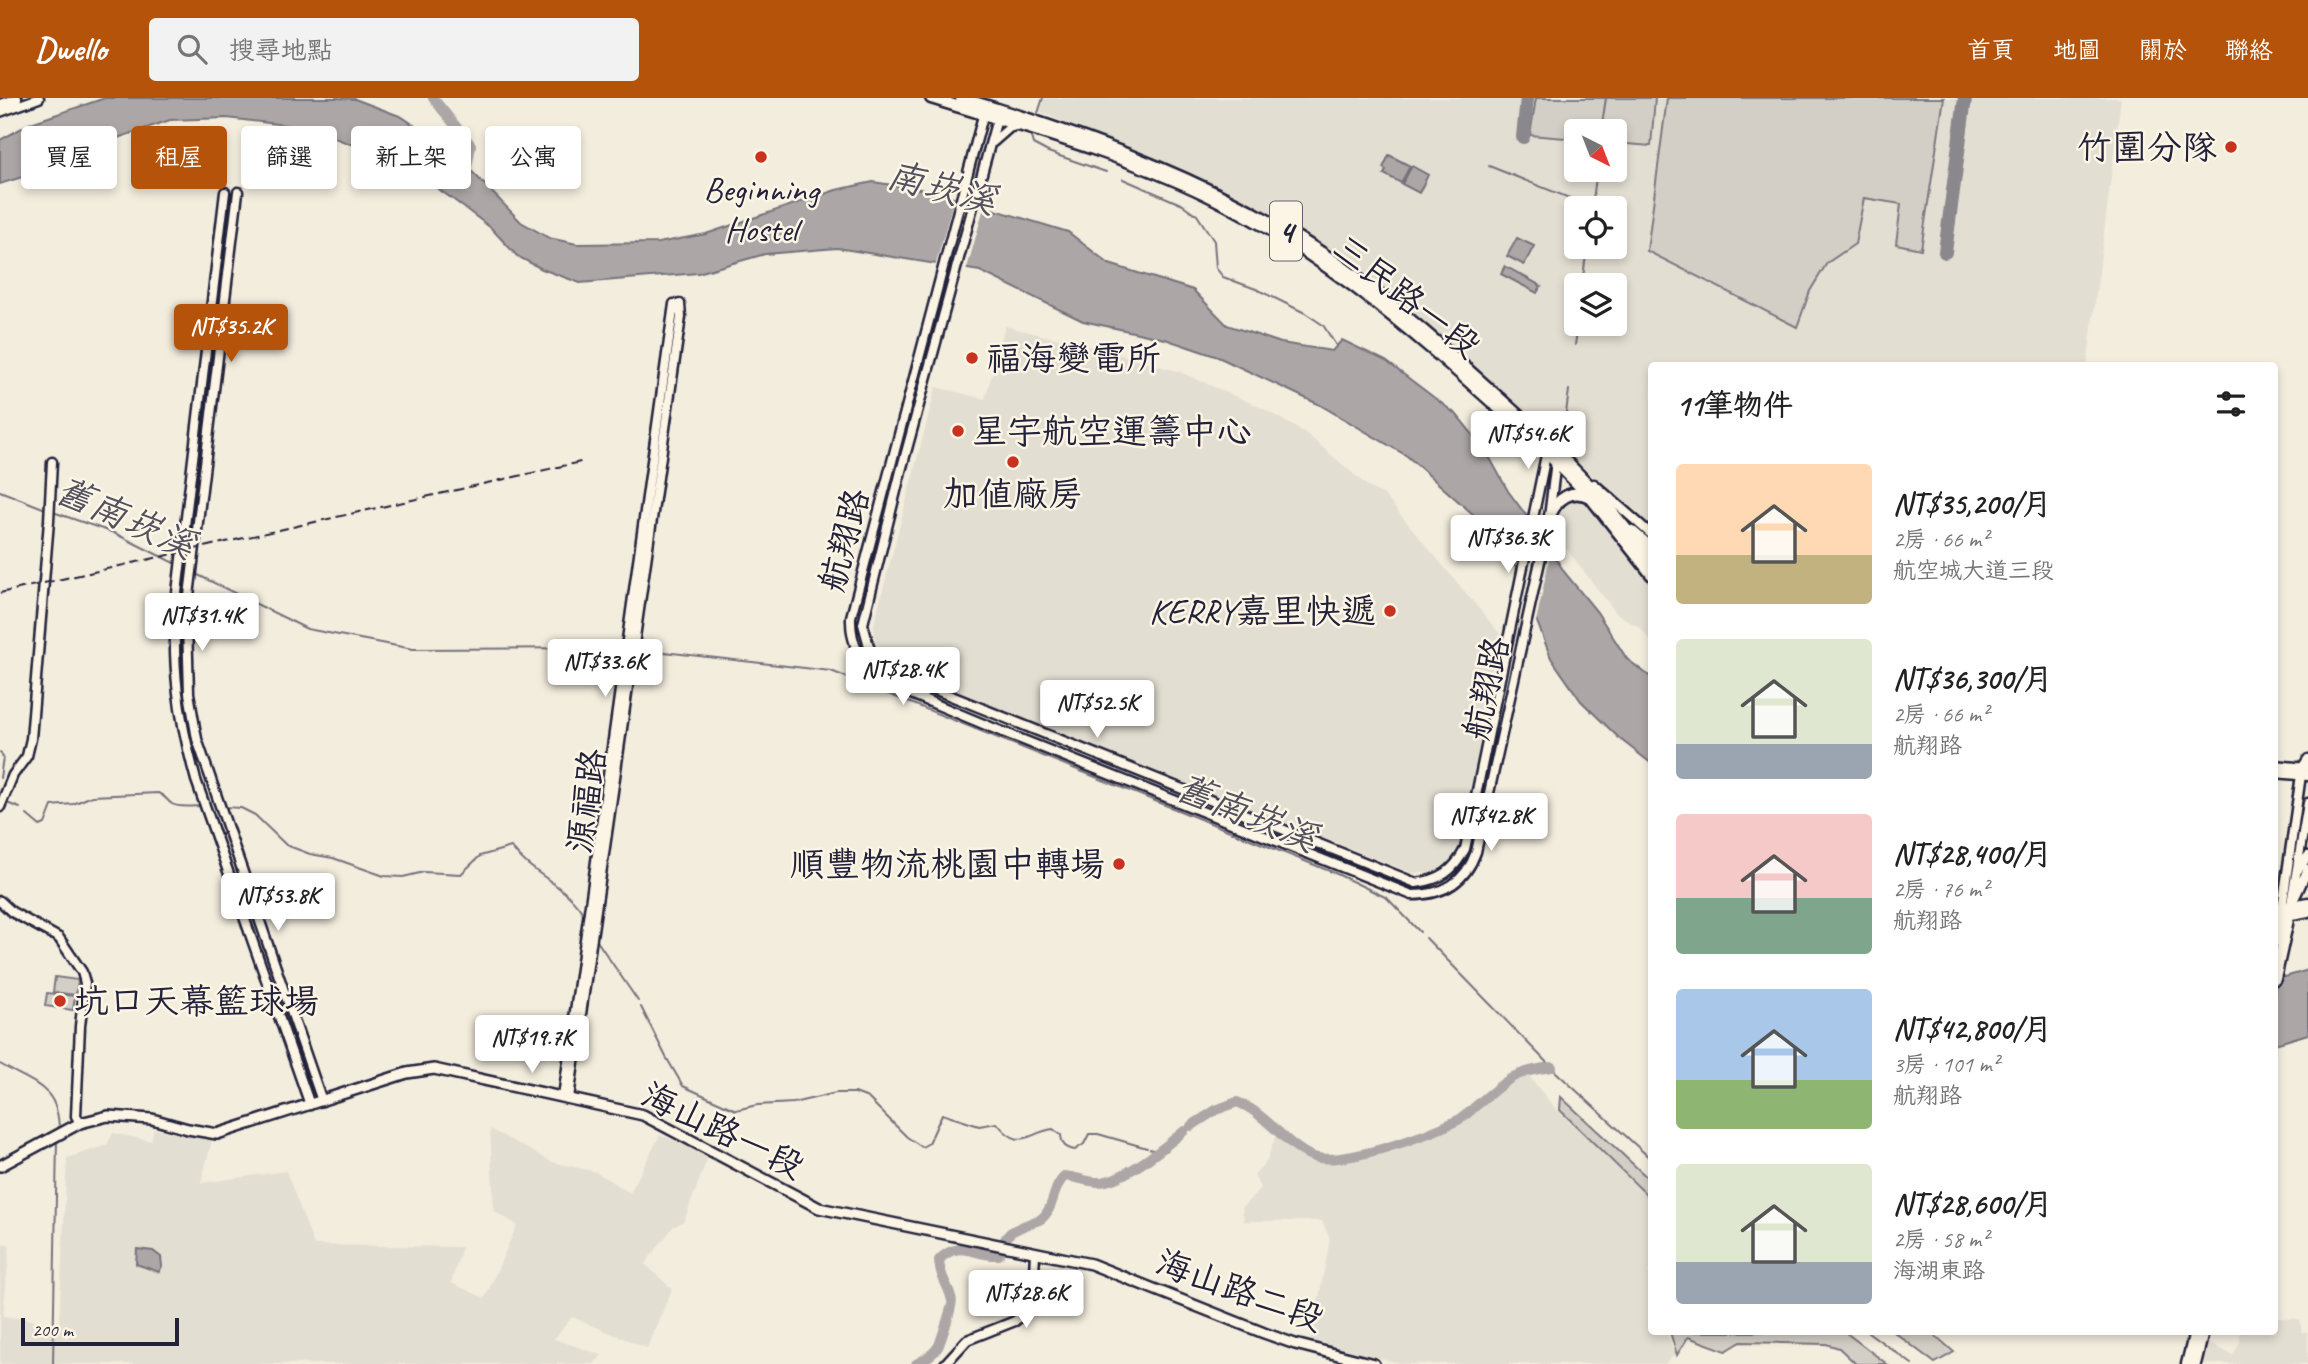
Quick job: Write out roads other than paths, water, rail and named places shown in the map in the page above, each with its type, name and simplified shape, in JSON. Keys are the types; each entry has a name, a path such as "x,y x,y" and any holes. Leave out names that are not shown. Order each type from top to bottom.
{"main road":[{"name":"三民路一段","path":"931,98 985,110 999,114 1123,152 1182,177 1265,218 1384,298 1432,337 1527,429 1354,285 1295,245 1208,196 1164,176 1122,159 1019,125 999,114"},
{"name":"三民路一段","path":"961,98 985,110"},
{"path":"1553,453 1648,570"},
{"path":"1553,453 1619,519 1648,556"},
{"path":"1549,520 1554,507 1567,495 1583,494 1590,497"},
{"path":"2282,912 2308,903"},
{"path":"2282,912 2308,911"},
{"path":"2278,953 2282,912"},
{"name":"海山路一段","path":"0,1166 79,1123 108,1116 152,1118 217,1134 407,1073 434,1069 628,1111 658,1121 819,1208 1002,1246"},
{"name":"海山路二段","path":"1002,1246 1091,1264 1295,1344 1374,1364"},
{"path":"2188,1364 2194,1335"},
{"path":"2195,1364 2202,1335"}],"street":[{"path":"0,104 17,98"},
{"path":"0,112 39,98"},
{"name":"航翔路","path":"985,110 851,617 850,628 856,648 864,664 880,681 1412,895 1437,893 1450,887 1467,872 1472,863 1549,520 1553,453"},
{"name":"航翔路","path":"999,114 863,624 870,650 889,671 1416,883 1440,878 1451,871 1465,849 1536,510 1553,453"},
{"path":"989,151 1001,133 1019,125"},
{"path":"225,192 176,601 176,695 196,780 310,1105"},
{"path":"238,192 189,596 189,693 202,756 322,1101"},
{"name":"源福路","path":"566,1098 681,317 677,304"},
{"path":"1553,453 1648,532"},
{"path":"0,807 13,775 27,756 31,739 52,462"},
{"path":"1619,519 1648,544"},
{"path":"2282,912 2308,759"},
{"path":"2278,766 2305,772"},
{"path":"2278,773 2305,772"},
{"path":"2282,912 2295,875 2308,803"},
{"path":"2284,894 2308,856"},
{"path":"2282,912 2308,869"},
{"path":"0,901 12,912 59,938 82,972 85,983 76,1116 79,1123"},
{"path":"945,1364 967,1340 1015,1321 1022,1315 1033,1294 1035,1253"}],"waterway":[{"path":"433,98 456,126"},
{"path":"1038,113 1043,98"},
{"path":"1603,119 1606,98"},
{"path":"1031,137 1033,144 1048,152 1106,172"},
{"path":"1489,166 1564,196"},
{"path":"1123,179 1183,205 1197,215 1214,241 1216,268 1223,277 1256,289 1305,313 1323,325 1337,347"},
{"path":"1593,196 1595,182"},
{"path":"1584,273 1585,259"},
{"path":"1575,345 1576,336"},
{"path":"1561,452 1569,390"},
{"name":"舊南崁溪","path":"0,491 48,510"},
{"name":"舊南崁溪","path":"53,512 114,533 176,564"},
{"name":"舊南崁溪","path":"194,573 307,629 413,649 621,648"},
{"name":"舊南崁溪","path":"637,649 831,671 1337,874 1387,898 1420,932"},
{"path":"0,752 3,757 0,778"},
{"path":"27,815 40,826 45,824 52,806 73,804 92,796 158,793 175,805 202,806"},
{"path":"4,802 20,808"},
{"path":"225,807 241,808 255,815 286,845 384,876 403,877 424,872 461,874 480,856 511,847 570,897 585,917"},
{"path":"595,938 638,1001"},
{"name":"舊南崁溪","path":"1426,938 1556,1072 1648,1156"},
{"path":"641,1007 683,1086 736,1110 757,1105 793,1103 836,1093 855,1093 868,1098 907,1137 922,1147 929,1143 942,1114 979,1126 997,1123 1005,1132 1019,1139 1053,1129 1061,1135 1065,1146 1075,1150 1084,1144 1089,1134 1098,1134 1147,1148"},
{"path":"0,1064 34,1082 49,1095 55,1104 59,1131"},
{"path":"1191,1126 1216,1110 1237,1102 1257,1113 1301,1151 1324,1159 1342,1158 1384,1148 1443,1127 1462,1118 1511,1078 1528,1071 1552,1067"},
{"path":"916,1364 938,1347 951,1309 952,1301 939,1260 946,1254 961,1249 999,1255 1009,1234 1040,1220 1046,1214 1065,1176 1098,1182 1119,1176 1143,1162 1184,1131"},
{"path":"53,1364 57,1140"},
{"path":"1150,1149 1159,1152"},
{"name":"舊南崁溪","path":"1872,1335 1912,1364"}],"railway":[{"path":"0,593 585,461"}],"place":[{"name":"竹圍分隊","path":"2231,147"},
{"name":"Beginning Hostel","path":"761,157"},
{"name":"福海變電所","path":"972,358"},
{"name":"星宇航空運籌中心","path":"958,431"},
{"name":"加值廠房","path":"1013,462"},
{"name":"KERRY嘉里快遞","path":"1390,611"},
{"name":"順豐物流桃園中轉場","path":"1119,864"},
{"name":"坑口天幕籃球場","path":"60,1001"}],"water label":[{"name":"南崁溪","path":"942,187"}]}
